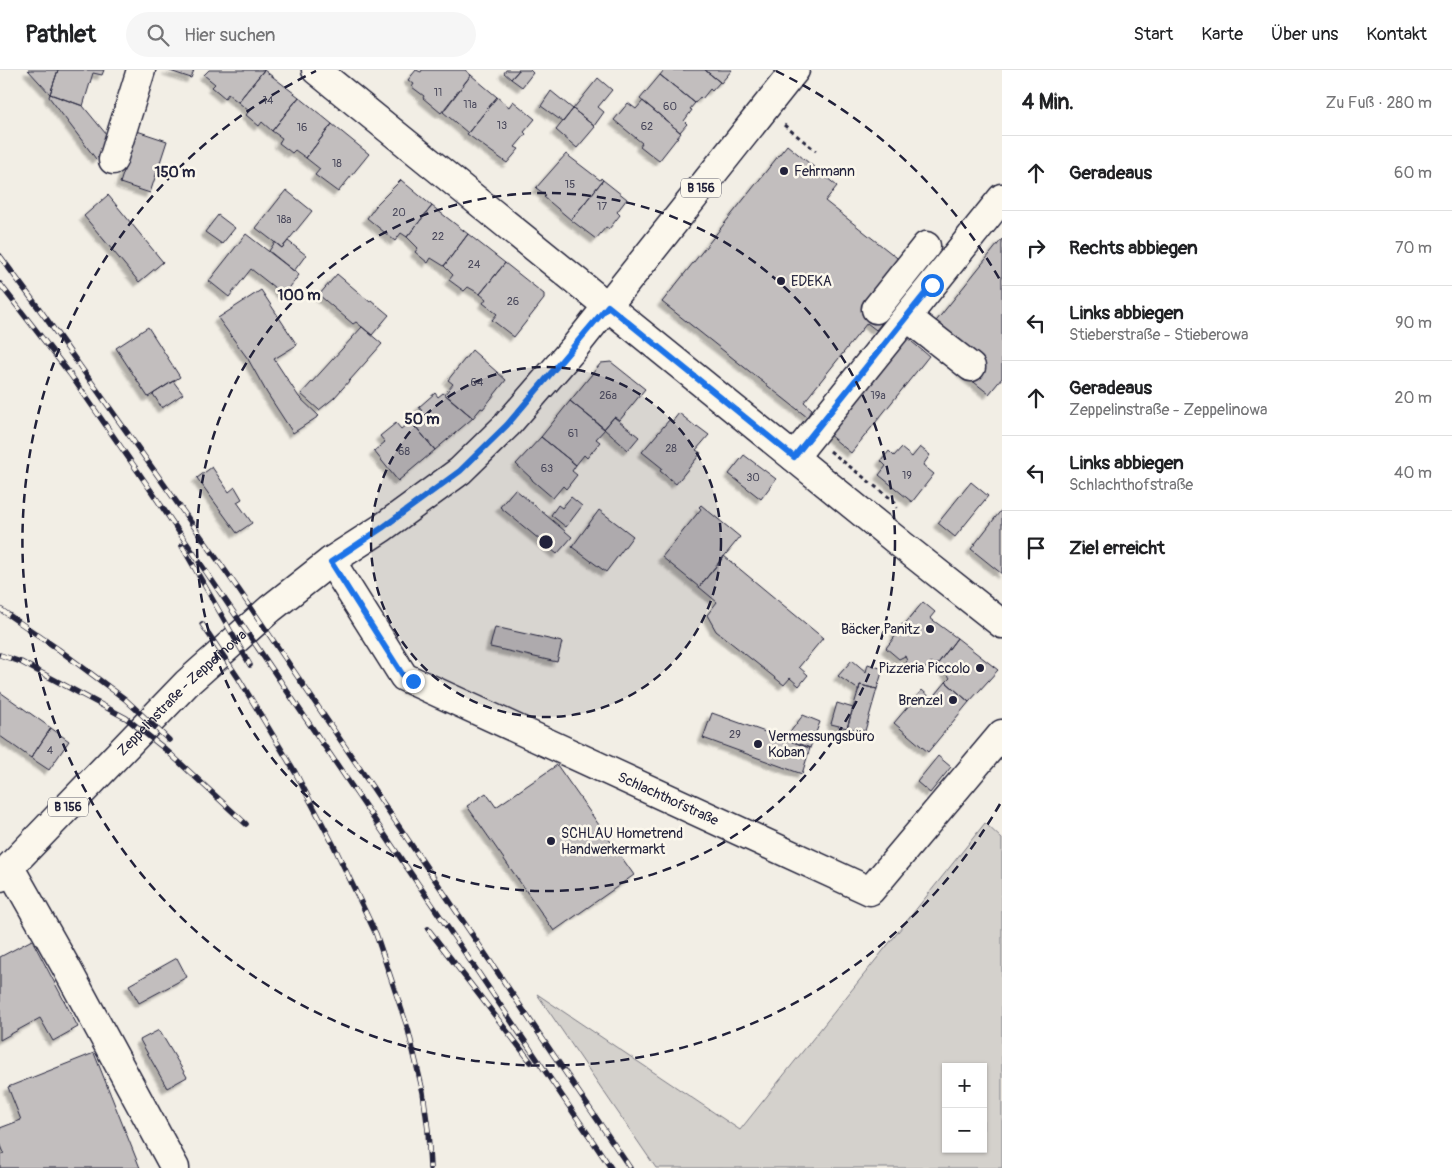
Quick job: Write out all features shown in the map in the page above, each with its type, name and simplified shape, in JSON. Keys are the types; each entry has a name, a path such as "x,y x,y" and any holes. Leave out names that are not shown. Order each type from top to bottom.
{"main road":[{"path":"113,160 141,70"},
{"path":"316,70 1002,624"},
{"name":"B 156","path":"608,306 795,70"},
{"path":"794,457 1002,198"},
{"path":"876,308 926,246"},
{"name":"Zeppelinstraße - Zeppelinowa","path":"5,873 187,683 270,609 331,562 382,528 460,471 507,425 608,306"},
{"path":"907,317 971,367"},
{"name":"Schlachthofstraße","path":"331,562 404,677 870,891 1002,734"},
{"path":"5,873 66,967 175,1168"}],"path":[{"path":"787,127 816,151"},
{"path":"811,436 895,502 898,514"}],"shaded area":[{"path":"985,823 1002,839 1002,1168 656,1168 537,994 740,1130"}],"building":[{"path":"28,70 58,70 50,94"},
{"path":"58,70 104,70 102,75 93,73 83,106 50,94"},
{"path":"167,70 194,70 191,78"},
{"path":"209,70 264,70 238,102 228,94 225,98 212,87 215,84 204,75"},
{"path":"264,70 299,97 272,131 262,122 259,126 246,115 249,111 238,102"},
{"path":"416,70 421,72 422,70 465,70 471,75 441,113 412,87 414,84 408,80"},
{"path":"506,70 519,70 511,79 504,73"},
{"path":"519,70 530,70 533,73 522,87 511,79"},
{"path":"664,70 705,70 720,82 712,91 710,89 702,99 700,97 695,103 660,75"},
{"path":"705,70 732,70 721,83"},
{"path":"471,75 497,97 468,133 443,112"},
{"path":"660,75 695,103 684,121 687,124 680,132 640,99"},
{"path":"598,78 612,90 598,107 604,112 594,126 573,109"},
{"path":"551,91 573,109 563,122 541,106"},
{"path":"50,94 83,106 111,140 102,148 105,151 96,159 49,97"},
{"path":"299,97 332,124 306,158 295,150 292,153 279,143 282,138 272,131"},
{"path":"497,97 509,107 513,101 535,119 515,147 519,149 507,163 467,134"},
{"path":"643,101 681,133 659,161 640,146 642,143 614,120 628,103 636,109"},
{"path":"573,109 595,127 577,148 556,130"},
{"path":"332,124 369,154 338,192 315,175 320,169 306,158"},
{"path":"137,131 167,141 150,193 120,183"},
{"name":"EDEKA","path":"787,145 837,186 825,201 901,261 887,317 876,330 867,323 804,402 812,409 807,417 662,302"},
{"path":"566,154 600,180 601,178 603,180 571,220 544,197 546,195 536,188"},
{"path":"401,180 432,206 407,237 401,233 395,241 367,218 375,206"},
{"path":"603,180 627,199 617,212 620,215 609,229 606,227 596,239 571,220"},
{"path":"286,190 312,211 282,248 256,228"},
{"path":"108,195 163,262 139,282 84,216"},
{"path":"432,206 468,234 444,266 431,258 428,263 415,252 418,248 407,237"},
{"path":"218,215 235,228 222,244 205,232"},
{"path":"246,234 299,275 284,295 251,269 229,297 209,281"},
{"path":"468,234 505,263 480,294 468,287 464,291 449,280 453,275 444,266"},
{"path":"1002,239 1002,378 989,394 965,375 933,325"},
{"path":"288,241 306,255 294,271 269,251 275,242 282,248"},
{"path":"505,263 544,294 544,299 514,337 492,320 497,314 483,303 486,299 480,294"},
{"path":"337,274 370,302 371,300 389,315 372,335 356,322 353,324 319,295"},
{"path":"261,290 297,345 274,359 299,397 319,416 293,433 248,359 218,318"},
{"path":"148,327 180,377 148,397 116,348"},
{"path":"362,327 382,344 334,398 319,410 301,394"},
{"path":"906,337 929,356 851,453 828,434"},
{"path":"472,350 506,380 483,409 481,408 473,418 445,394 453,384 448,380"},
{"path":"611,362 645,389 620,420 614,417 604,429 570,401 601,363"},
{"path":"173,381 183,394 162,408 153,394"},
{"path":"435,393 438,397 443,393 473,418 435,450 411,421 422,411 419,407"},
{"path":"570,401 605,429 596,439 600,442 587,458 584,455 576,465 541,437"},
{"path":"679,413 709,435 696,450 701,453 676,484 660,471 662,468 642,452 669,420 672,422"},
{"path":"614,417 639,437 628,450 604,429"},
{"path":"411,421 435,450 398,481 374,451 385,442 380,436 396,423 401,429"},
{"path":"541,437 576,465 572,471 577,475 566,489 563,486 553,498 516,464"},
{"path":"920,447 930,455 923,465 934,474 912,502 879,475 886,466 881,461 889,451 894,456 901,448 912,457"},
{"path":"744,455 776,479 761,499 729,474"},
{"path":"212,467 229,492 235,487 242,499 237,502 252,523 237,533 197,478"},
{"path":"971,482 988,496 955,537 938,523"},
{"path":"515,489 572,537 557,554 500,507"},
{"path":"571,497 582,506 566,527 551,515 558,505 562,508"},
{"path":"701,505 740,537 699,587 662,557 701,509 699,507"},
{"path":"1002,509 1002,574 971,549"},
{"path":"599,510 633,536 606,572 572,547"},
{"path":"724,556 823,638 799,667 808,675 799,686 790,678 784,685 716,631 707,615 717,602 699,587"},
{"path":"923,602 935,612 930,618 957,638 936,666 931,662 924,670 917,665 913,670 905,664 907,661 905,656 899,659 886,648 902,624 904,625"},
{"path":"495,627 562,642 557,662 490,647"},
{"path":"957,638 998,670 969,702 946,682 950,678 937,665"},
{"path":"852,660 866,672 868,664 883,669 877,689 860,685 859,690 838,676"},
{"path":"946,682 969,702 928,752 894,723 922,690 932,699"},
{"path":"860,685 877,689 865,731 847,728"},
{"path":"0,692 51,728 31,758 0,736"},
{"path":"837,703 853,708 847,728 831,724"},
{"name":"Vermessungsbüro Koban","path":"712,713 810,748 802,774 703,738"},
{"path":"803,715 820,722 810,748 785,739"},
{"path":"51,728 69,741 49,770 31,758"},
{"path":"938,756 951,767 930,793 917,782"},
{"name":"SCHLAU Hometrend Handwerkermarkt","path":"557,765 634,875 554,931 467,806 486,793 496,807"},
{"path":"32,940 78,1027 53,1041 40,1018 0,1040 0,957"},
{"path":"177,958 187,977 139,1003 129,985"},
{"path":"159,1030 187,1077 167,1088 140,1040"},
{"path":"94,1053 140,1168 0,1168 0,1155 4,1153 0,1143 0,1128 21,1120 8,1087"}],"railway":[{"path":"0,256 239,590 630,1168"},
{"path":"0,284 70,374 139,473 611,1168"},
{"path":"182,546 250,665"},
{"path":"0,609 125,699 169,740"},
{"path":"202,624 239,679 295,772 333,844 376,934 408,1029 423,1092 430,1168"},
{"path":"0,655 21,662 126,718 165,749 246,824"},
{"path":"428,929 531,1062"}],"place":[{"name":"Fehrmann","path":"784,171"},
{"name":"EDEKA","path":"781,281"},
{"name":"Bäcker Panitz","path":"930,629"},
{"name":"Pizzeria Piccolo","path":"980,668"},
{"name":"Brenzel","path":"953,700"},
{"name":"Vermessungsbüro Koban","path":"758,744"},
{"name":"SCHLAU Hometrend Handwerkermarkt","path":"551,841"}],"route":[{"path":"413,681 404,677 331,562 382,528 460,471 507,425 608,306 794,457 932,285"}]}
